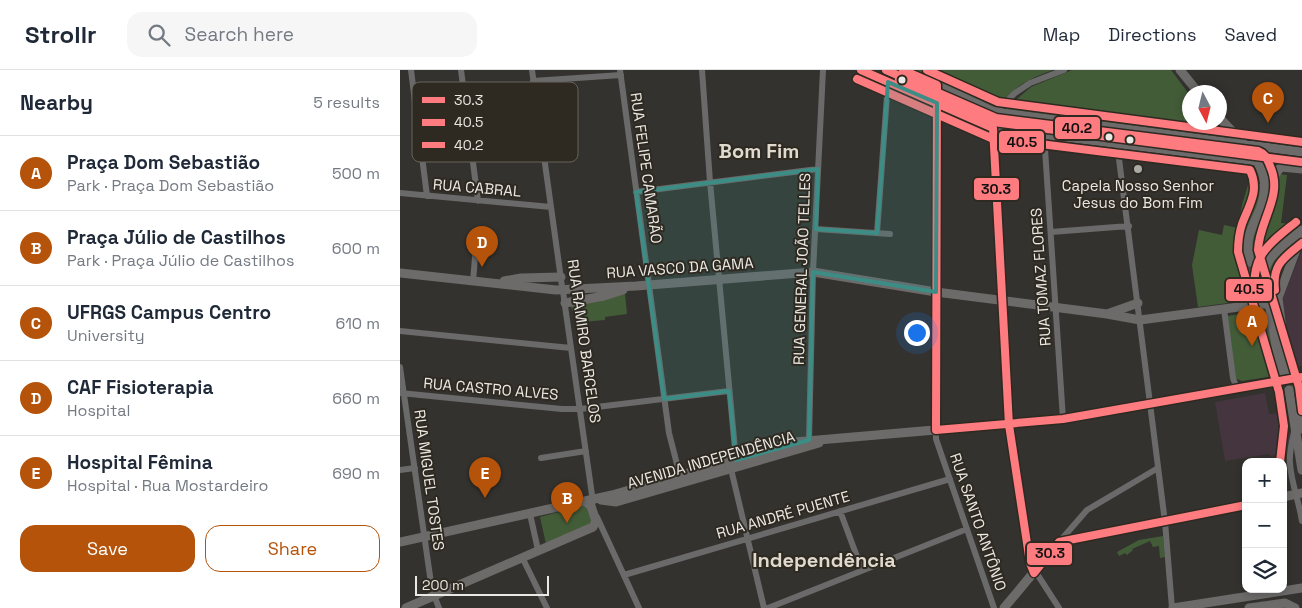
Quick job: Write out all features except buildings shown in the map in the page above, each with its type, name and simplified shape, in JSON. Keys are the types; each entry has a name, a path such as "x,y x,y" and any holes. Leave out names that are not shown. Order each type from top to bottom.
{"main road":[{"path":"861,70 992,128 1257,161"},
{"path":"903,70 995,112 1302,152"},
{"path":"1180,70 1192,85"},
{"path":"1228,128 1229,142"},
{"path":"1228,128 1257,161 1262,169 1266,186"},
{"path":"1250,262 1247,242 1248,234 1260,212 1266,186 1281,167 1302,168"},
{"path":"1280,381 1281,376 1264,276 1268,260 1302,230"},
{"path":"1297,378 1287,369 1269,302 1302,234"},
{"name":"RUA VASCO DA GAMA","path":"400,273 556,290 636,286 813,272 936,292 1140,320 1269,302"},
{"path":"494,283 521,278 561,279"},
{"path":"564,300 604,296 636,286"},
{"path":"1107,314 1138,303"},
{"name":"AVENIDA INDEPENDÊNCIA","path":"400,542 589,500 680,476 795,442 1063,419 1297,378"},
{"path":"1298,428 1291,389 1298,416 1298,428 1298,448 1302,470"},
{"name":"AVENIDA INDEPENDÊNCIA","path":"589,500 616,502 837,438"},
{"name":"RUA RAMIRO BARCELOS","path":"589,500 596,526"},
{"path":"1004,608 1060,542 1242,506"},
{"path":"406,608 596,526"},
{"path":"1172,608 1302,588"},
{"path":"1249,608 1285,603 1295,608"}],"street":[{"name":"RUA RAMIRO BARCELOS","path":"532,70 533,81"},
{"path":"702,70 718,280 736,460"},
{"name":"RUA GENERAL JOÃO TELLES","path":"809,440 813,272 823,70"},
{"path":"1059,608 1030,564 1009,425 992,128 995,112 1016,93 1030,83 1064,70"},
{"path":"533,81 620,73"},
{"name":"RUA FELIPE CAMARÃO","path":"620,73 669,433 680,476"},
{"path":"877,233 888,82"},
{"name":"RUA SANTO ANTÔNIO","path":"936,85 936,439 994,608"},
{"name":"RUA TOMAZ FLORES","path":"1044,134 1063,419"},
{"path":"1118,143 1165,522 1172,608"},
{"path":"423,162 428,196"},
{"path":"473,162 478,201"},
{"name":"RUA RAMIRO BARCELOS","path":"545,162 586,451 589,500"},
{"path":"636,192 818,169"},
{"name":"RUA CABRAL","path":"400,194 551,207"},
{"path":"1050,232 1129,226"},
{"path":"816,229 890,234"},
{"path":"473,281 476,246"},
{"path":"1224,309 1233,378 1237,389"},
{"path":"400,331 571,348"},
{"name":"RUA MIGUEL TOSTES","path":"400,366 402,393 424,537 434,596 439,608"},
{"name":"RUA CASTRO ALVES","path":"402,393 562,409 580,409 729,392"},
{"path":"1298,428 1290,464 1298,494 1302,521"},
{"path":"542,458 586,451"},
{"path":"400,470 414,468"},
{"path":"1060,542 1087,510 1158,468"},
{"path":"731,469 766,608 967,529"},
{"name":"RUA ANDRÉ PUENTE","path":"624,575 950,479"},
{"path":"840,511 862,570"},
{"path":"530,514 538,550"},
{"name":"RUA RAMIRO BARCELOS","path":"596,526 624,575 639,608"},
{"path":"522,557 547,608"}],"highlighted area":[{"path":"888,82 937,103 936,292 813,272 809,440 736,460 729,391 664,399 636,192 818,169 816,229 877,233"}],"shaded area":[{"path":"1302,250 1302,366 1290,368 1281,302"},
{"path":"1265,393 1269,414 1286,410 1290,438 1287,453 1225,461 1215,402"}],"green space":[{"path":"910,70 1053,70 1022,84 996,107"},
{"path":"1072,70 1171,70 1182,85 1182,130 1218,130 1224,137 1005,109 1031,87"},
{"path":"1279,174 1287,175 1281,223 1298,225 1274,294 1265,298 1198,307 1192,265 1199,230 1222,235 1224,225 1238,228 1242,205 1251,175 1254,176 1264,191"},
{"path":"625,294 627,314 605,317 605,320 582,322 581,310 572,311 571,306"},
{"path":"1265,311 1279,375 1242,381 1235,378 1227,316"},
{"path":"585,505 590,507 593,521 591,526 546,544 540,517"},
{"path":"1163,536 1165,557 1160,558 1159,546 1153,547 1150,541 1132,549 1127,555 1125,553 1119,556 1117,552 1139,540"}],"tunnel":[{"path":"1250,262 1271,332"},
{"path":"1289,372 1294,389"}],"transit line":[{"name":"30.3","path":"861,70 993,128 1009,425 1030,563 1034,573 1059,542 1242,506"},
{"name":"40.2","path":"886,70 996,118 1258,151 1263,154 1274,177 1274,188 1273,198 1259,239 1258,250 1299,387 1302,411"},
{"name":"30.3","path":"903,70 937,85 936,430 1063,419 1302,377"},
{"name":"40.2","path":"927,70 998,102 1302,142"},
{"name":"40.5","path":"857,79 991,138 1250,170 1254,191 1241,227 1238,252 1279,392 1284,426 1280,458"},
{"name":"40.5","path":"899,79 993,122 1301,162"},
{"name":"40.2","path":"1255,292 1256,268 1259,259 1264,251 1296,222"},
{"name":"40.5","path":"1275,290 1277,268 1302,243"}],"place":[{"name":"UFRGS Campus Centro","path":"1268,123"},
{"name":"Capela Nosso Senhor Jesus do Bom Fim","path":"1138,169"},
{"name":"CAF Fisioterapia","path":"482,267"},
{"name":"Praça Dom Sebastião","path":"1252,346"},
{"name":"Hospital Fêmina","path":"485,498"},
{"name":"Praça Júlio de Castilhos","path":"567,523"}],"district":[{"name":"Bom Fim","path":"759,151"},
{"name":"Independência","path":"824,560"}]}
